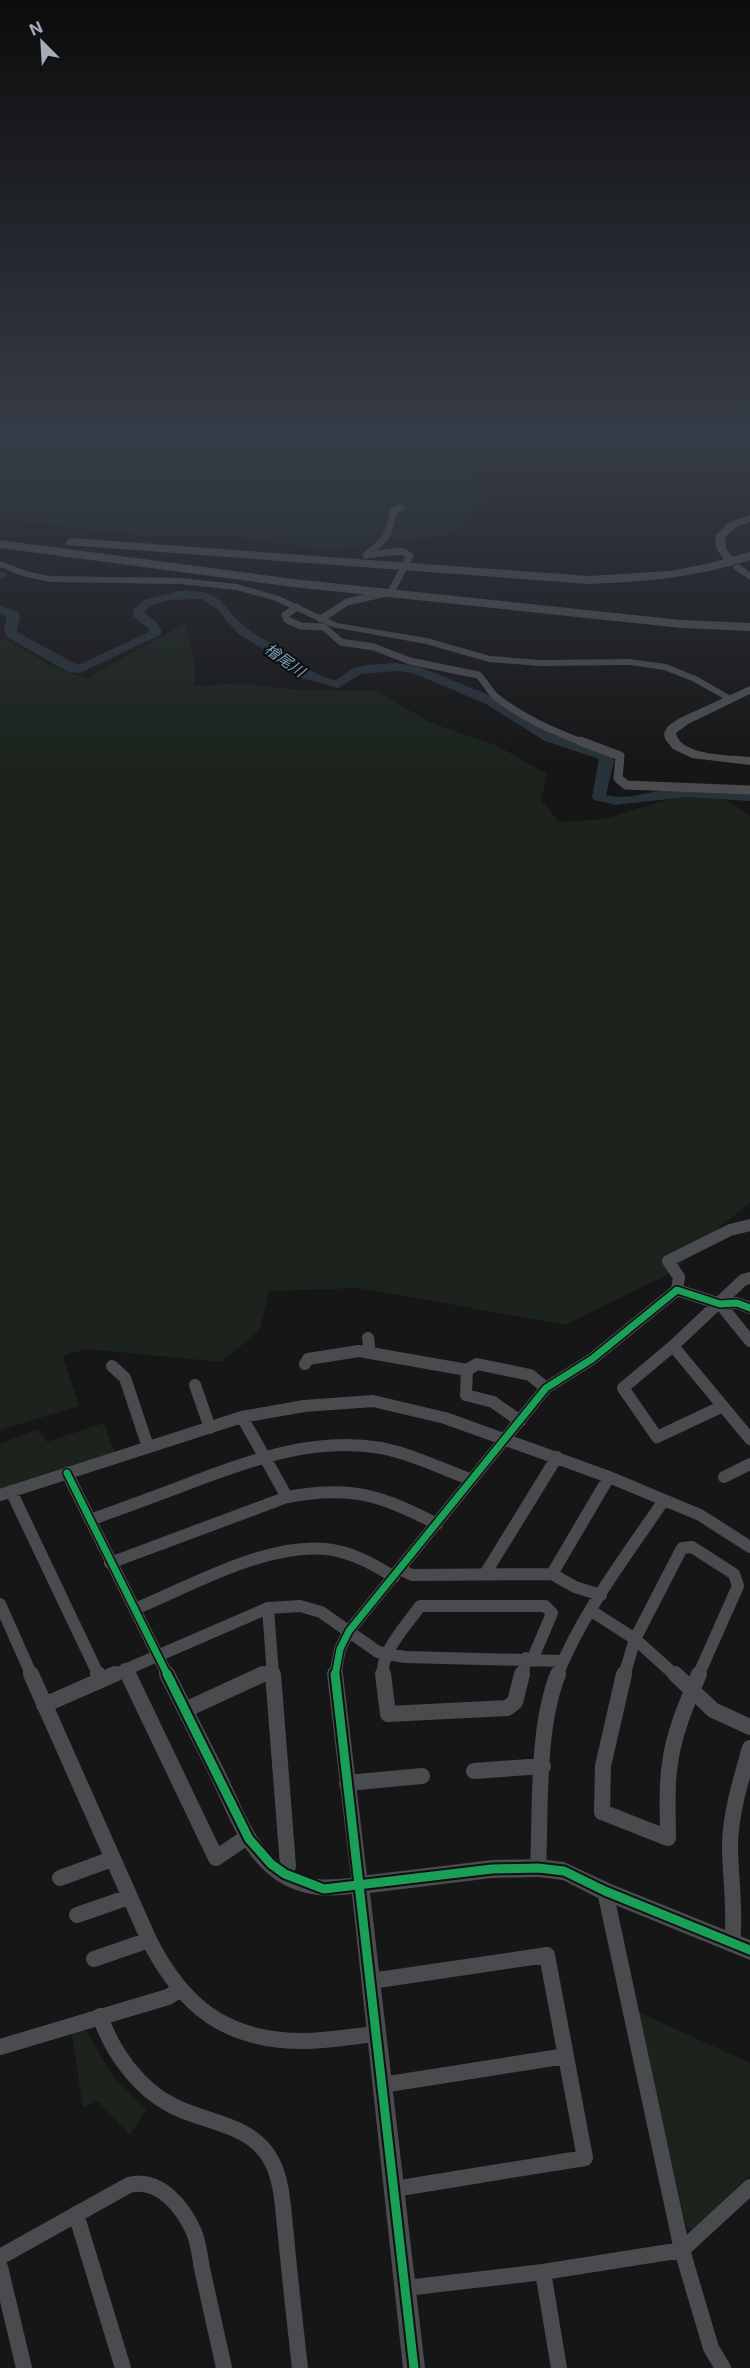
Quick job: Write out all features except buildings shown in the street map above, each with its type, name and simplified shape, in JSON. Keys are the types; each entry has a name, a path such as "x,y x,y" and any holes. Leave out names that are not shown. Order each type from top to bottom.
{"highway":[{"path":"0,544 294,584 710,627 750,627"},
{"path":"94,544 554,579 615,580 670,575 716,567 750,556"}],"main road":[{"path":"721,544 729,560"},
{"path":"738,567 750,576"},
{"path":"750,690 672,729 671,739 683,750 696,755 750,761"}],"street":[{"path":"321,619 346,601 391,592 410,556 402,551 366,555 382,544"},
{"path":"0,564 26,574 49,579 180,581 218,584 257,592 348,628 411,638 505,662 650,664 681,673 731,699"},
{"path":"297,607 287,612 285,615 287,620 301,626 324,627 341,642 374,647 420,663 478,675 486,682 493,695 538,726 620,756 618,778 626,785 750,790"},
{"path":"414,2368 335,1670 340,1649 349,1631 546,1388 592,1359 677,1290 680,1277 668,1261 730,1230 750,1224"},
{"path":"723,1406 656,1437 622,1388 673,1346 743,1280 750,1278"},
{"path":"677,1290 720,1304 737,1304 750,1308"},
{"path":"720,1304 750,1341"},
{"path":"368,1338 370,1353"},
{"path":"673,1346 750,1439"},
{"path":"305,1364 308,1359 359,1351 467,1370 477,1364 530,1375 546,1388"},
{"path":"112,1366 125,1378 148,1447"},
{"path":"467,1370 466,1395 493,1402 520,1421"},
{"path":"195,1385 210,1428"},
{"path":"101,1680 6,1493 242,1417 304,1406 373,1401 445,1418 609,1476 700,1515 750,1547"},
{"path":"242,1417 287,1497"},
{"path":"90,1520 264,1456 280,1451 325,1445 381,1449 405,1454 472,1480"},
{"path":"485,1574 557,1457"},
{"path":"724,1477 750,1464"},
{"path":"67,1473 247,1837 259,1855 285,1875 299,1882 324,1889 492,1869 538,1868 564,1871 605,1891 750,1950"},
{"path":"552,1574 609,1476"},
{"path":"110,1563 287,1497 321,1491 339,1490 363,1493 391,1500 436,1524"},
{"path":"538,1868 544,1733 550,1694 563,1661 601,1595 664,1500"},
{"path":"692,1547 734,1574 738,1586 680,1719 669,1766 668,1838 602,1812 603,1766 623,1678 635,1639 682,1548 692,1547"},
{"path":"135,1609 256,1558 285,1550 344,1552 397,1573 412,1575 552,1574 574,1587 601,1595"},
{"path":"0,1604 149,1941 162,1966 179,1990 203,2012 219,2022 269,2039 303,2041 376,2034"},
{"path":"44,1705 268,1608 300,1606 321,1612 378,1652 387,1655 530,1658 563,1661"},
{"path":"420,1606 545,1606 552,1613 530,1658 515,1702 507,1708 388,1714 382,1666 420,1606"},
{"path":"268,1608 288,1866 285,1875"},
{"path":"593,1612 635,1639 713,1710 750,1727"},
{"path":"125,1669 216,1858 247,1837"},
{"path":"185,1710 272,1670"},
{"path":"732,1943 736,1919 730,1832 740,1781 750,1748"},
{"path":"474,1771 543,1766"},
{"path":"347,1783 422,1776"},
{"path":"60,1878 112,1859"},
{"path":"605,1891 682,2250 711,2348 723,2368"},
{"path":"77,1915 129,1897"},
{"path":"94,1959 149,1941"},
{"path":"371,1981 547,1955 585,2158 394,2189"},
{"path":"0,2047 168,1997 179,1990"},
{"path":"100,2016 103,2029 118,2055 153,2093 175,2107 233,2128 254,2140 270,2158 278,2177 282,2204 300,2368"},
{"path":"382,2085 566,2056"},
{"path":"0,2257 129,2185 140,2182 152,2184 164,2192 181,2211 194,2233 224,2368"},
{"path":"406,2288 543,2272 682,2250 750,2187"},
{"path":"76,2214 123,2368"},
{"path":"0,2267 24,2368"},
{"path":"543,2272 559,2368"}],"shaded area":[{"path":"279,544 376,544 329,551"},
{"path":"185,623 193,654 194,686 242,683 299,690 377,691 429,722 498,746 547,774 541,800 559,822 604,819 682,795 726,800 750,816 750,1203 723,1224 673,1272 565,1325 360,1288 269,1291 259,1331 221,1362 87,1349 67,1354 63,1358 79,1406 0,1430 0,640 4,639 56,668 87,678"},
{"path":"104,1423 115,1454 0,1490 0,1444 38,1429 47,1442"},
{"path":"638,2012 750,2063 750,2175 693,2230 686,2226"},
{"path":"85,2030 115,2079 146,2110 130,2135 98,2101 83,2108 72,2034"}],"waterway":[{"name":"檜尾川","path":"0,610 14,615 11,634 72,669 80,669 156,632 154,627 137,613 141,607 168,596 198,594 211,599 242,631 277,652 311,678 338,684 357,671 396,667 416,670 491,701 550,738 605,756 607,761 599,797 607,800 623,801 664,794 697,793 750,797"}],"cycle path":[{"path":"414,2368 360,1885 337,1703 335,1670 340,1649 349,1631 546,1388 592,1359 677,1290 720,1304 737,1303 750,1308"},
{"path":"67,1473 240,1823 259,1853 285,1874 324,1889 492,1869 538,1868 564,1871 605,1891 750,1950"}]}
